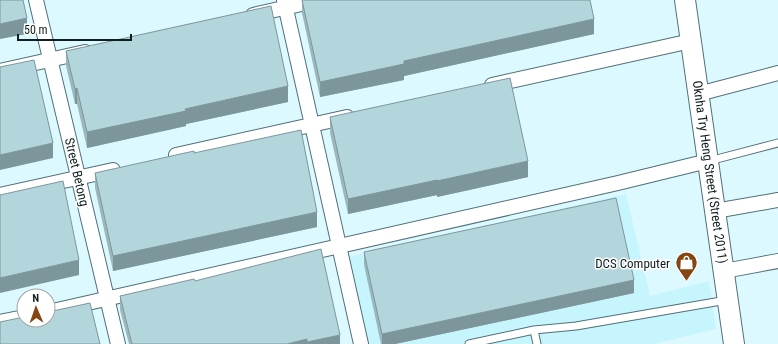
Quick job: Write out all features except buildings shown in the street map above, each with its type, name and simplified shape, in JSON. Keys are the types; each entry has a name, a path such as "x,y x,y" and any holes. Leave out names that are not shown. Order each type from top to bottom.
{"main road":[{"name":"Oknha Try Heng Street (Street 2011)","path":"685,0 734,344"}],"street":[{"name":"Street Betong","path":"36,0 118,344"},
{"path":"240,18 285,4 319,0"},
{"path":"285,4 361,344"},
{"path":"482,88 691,41"},
{"path":"0,71 95,50"},
{"path":"698,94 778,73"},
{"path":"164,158 358,115"},
{"path":"56,310 618,183 708,161"},
{"path":"0,194 125,167"},
{"path":"715,212 778,200"},
{"path":"724,271 778,261"},
{"path":"0,322 16,319"}],"lane":[{"path":"708,161 778,143"},
{"path":"469,344 534,330 576,326 728,299"},
{"path":"534,330 537,344"}],"shaded area":[{"path":"626,194 650,296 709,281 716,329 654,344 354,344 335,260"}],"place":[{"name":"DCS Computer","path":"686,282"}]}
